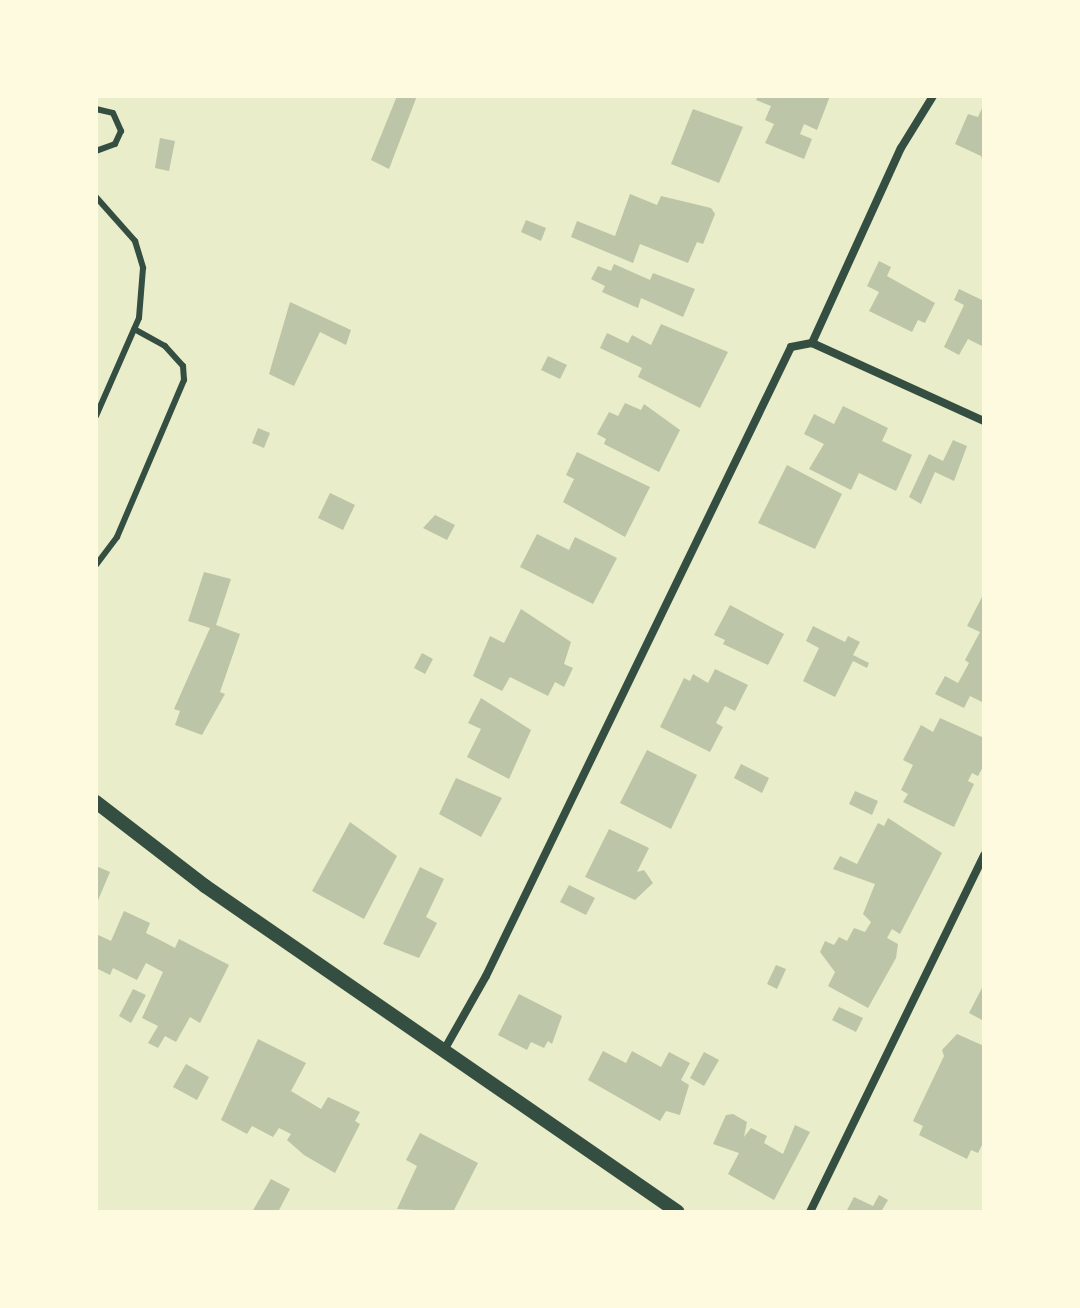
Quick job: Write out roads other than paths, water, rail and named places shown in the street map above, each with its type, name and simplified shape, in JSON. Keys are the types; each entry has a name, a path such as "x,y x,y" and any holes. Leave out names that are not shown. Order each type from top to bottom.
{"street":[{"path":"812,343 901,148 933,96"},
{"path":"442,1052 486,976 791,347 812,343 984,421"},
{"path":"96,802 205,886 678,1212"},
{"path":"810,1212 984,855"}],"lane":[{"path":"96,109 113,113 121,131 115,144 96,151"},
{"path":"96,197 135,241 143,268 134,329 96,416"},
{"path":"96,565 117,537 184,380 183,366 165,346 134,329"}]}
